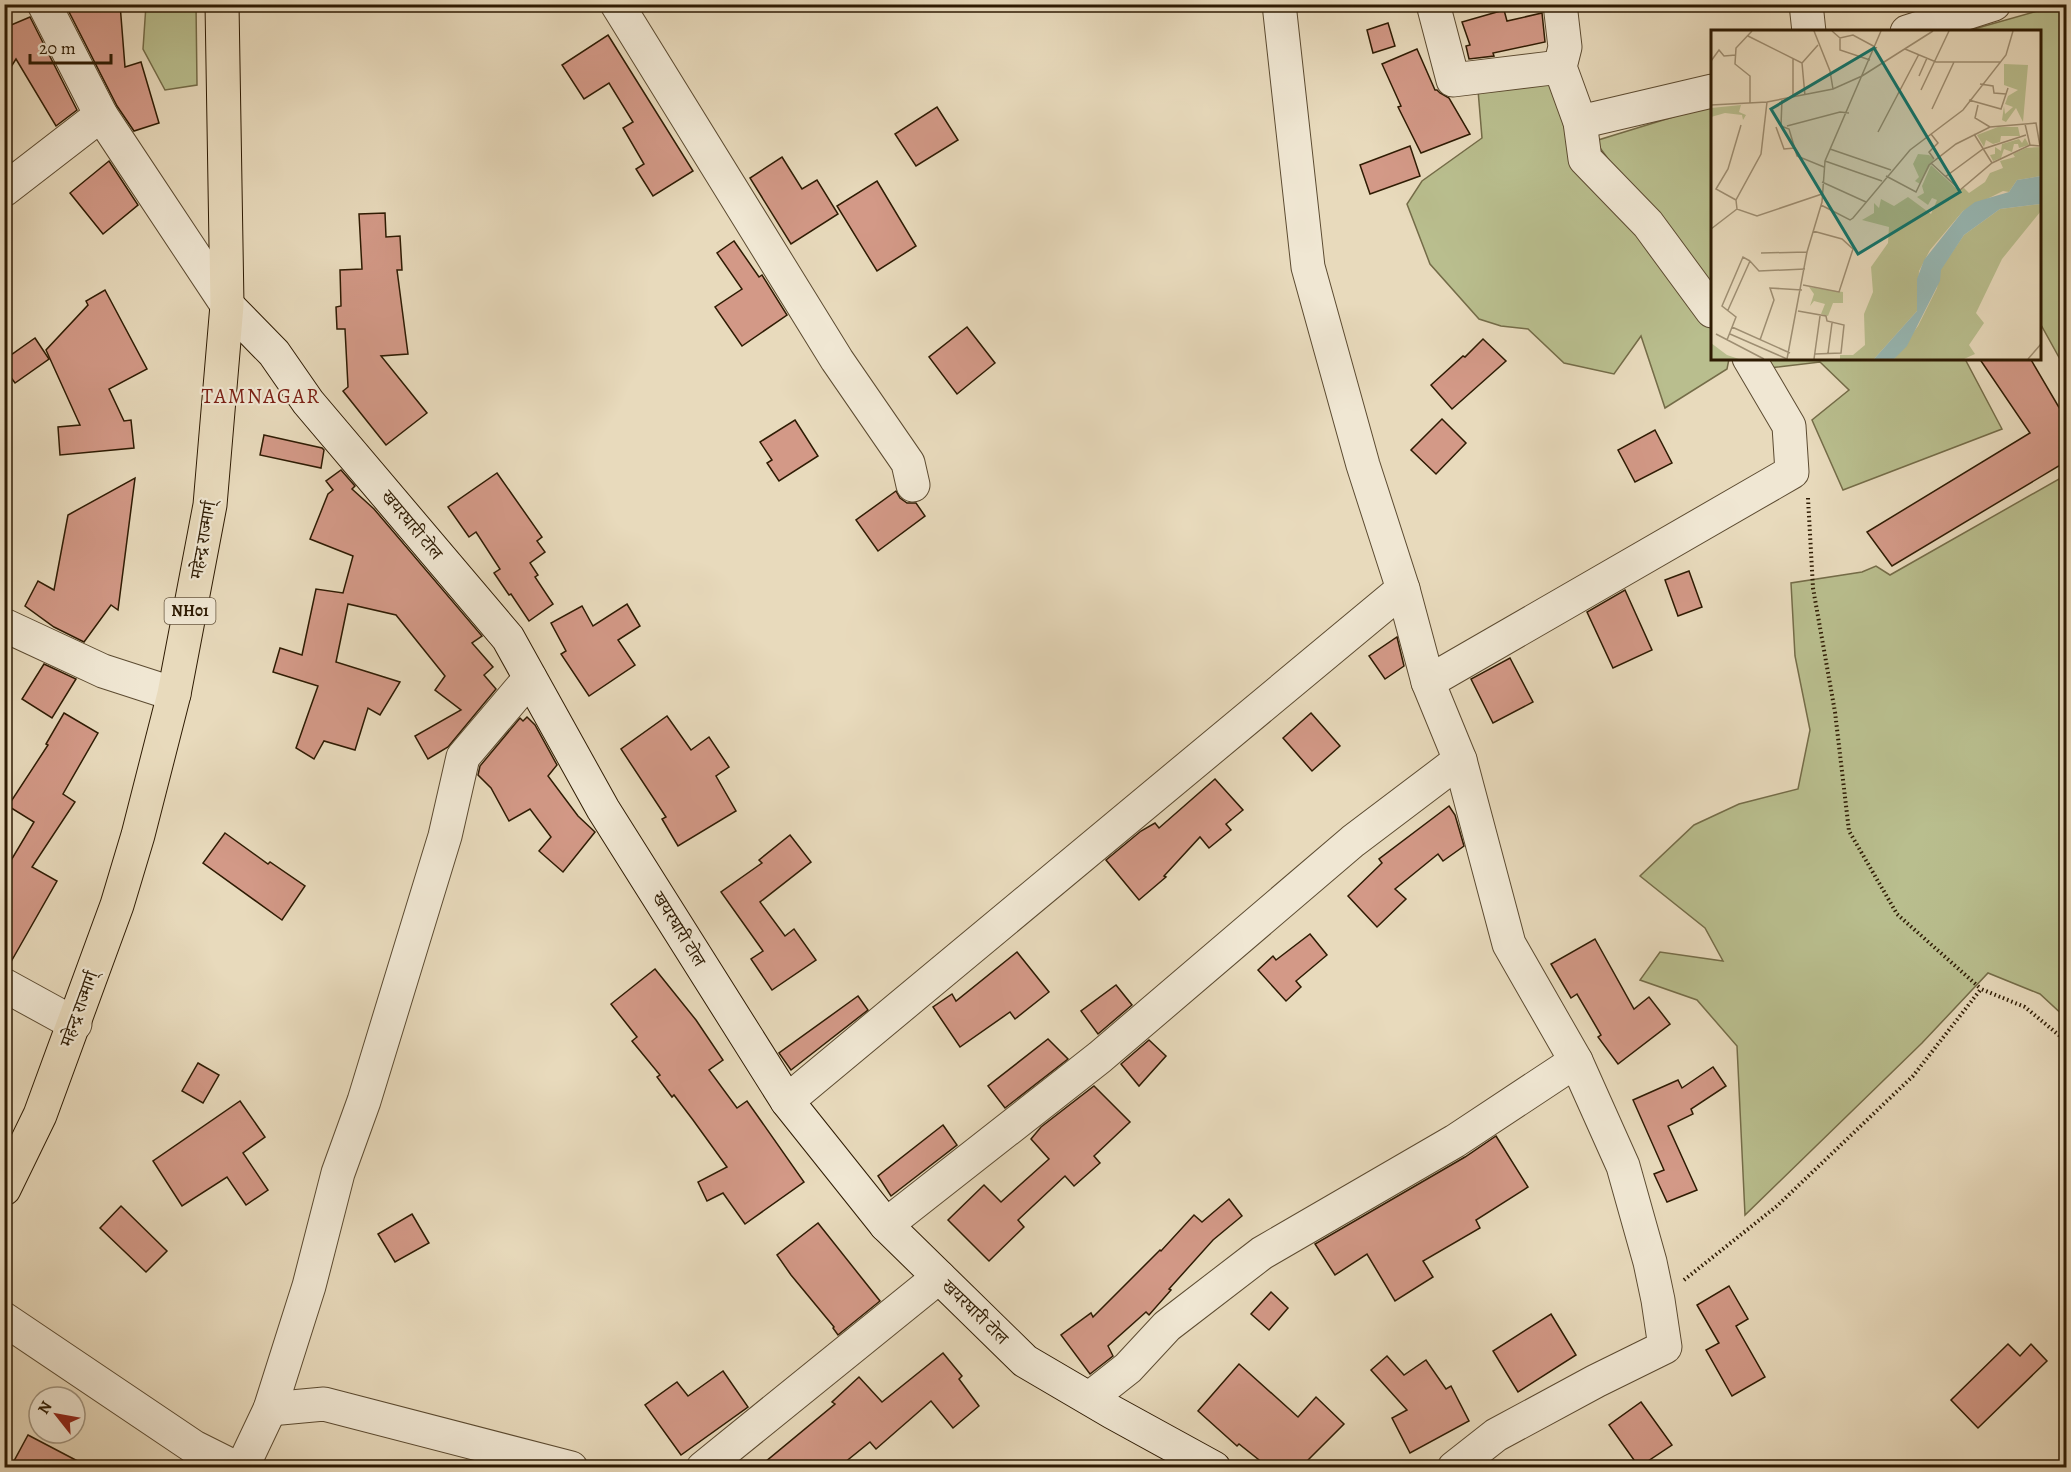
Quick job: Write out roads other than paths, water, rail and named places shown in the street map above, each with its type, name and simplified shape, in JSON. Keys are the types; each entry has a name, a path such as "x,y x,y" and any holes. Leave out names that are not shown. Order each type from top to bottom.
{"highway":[{"name":"महेन्द्र राज्मार्ग्","path":"8,1171 40,1115 117,905 138,836 174,694 210,505 227,305 222,4"}],"street":[{"name":"खयरघारी टोल","path":"45,4 101,115 227,305 274,353 308,402 508,638 603,809 787,1101 886,1225 1025,1361 1214,1467"},
{"path":"617,4 837,360 908,464 913,485"},
{"path":"1278,4 1308,267 1363,465 1403,589 1428,682 1460,760 1509,944 1576,1061 1623,1166 1650,1262 1665,1347 1496,1435 1454,1467"},
{"path":"1432,4 1453,80 1560,67"},
{"path":"1560,4 1565,47 1560,67 1580,122 1585,159 1648,224 1711,308"},
{"path":"1806,4 1809,30"},
{"path":"1914,30 1994,4"},
{"path":"1580,122 1711,91"},
{"path":"4,190 101,115"},
{"path":"1428,682 1792,472 1789,426 1750,360"},
{"path":"787,1101 1403,589"},
{"path":"4,625 103,671 174,694"},
{"path":"242,1467 270,1409 309,1286 338,1173 364,1101 445,836 462,757 530,678"},
{"path":"886,1225 1100,1057 1353,841 1460,760"},
{"path":"4,985 75,1024"},
{"path":"1090,1398 1128,1368 1167,1326 1262,1253 1455,1141 1576,1061"},
{"path":"703,1467 939,1277"},
{"path":"4,1319 195,1447 236,1467"},
{"path":"270,1409 324,1404 565,1466"}],"district":[{"name":"TAMNAGAR","path":"261,396"}]}
